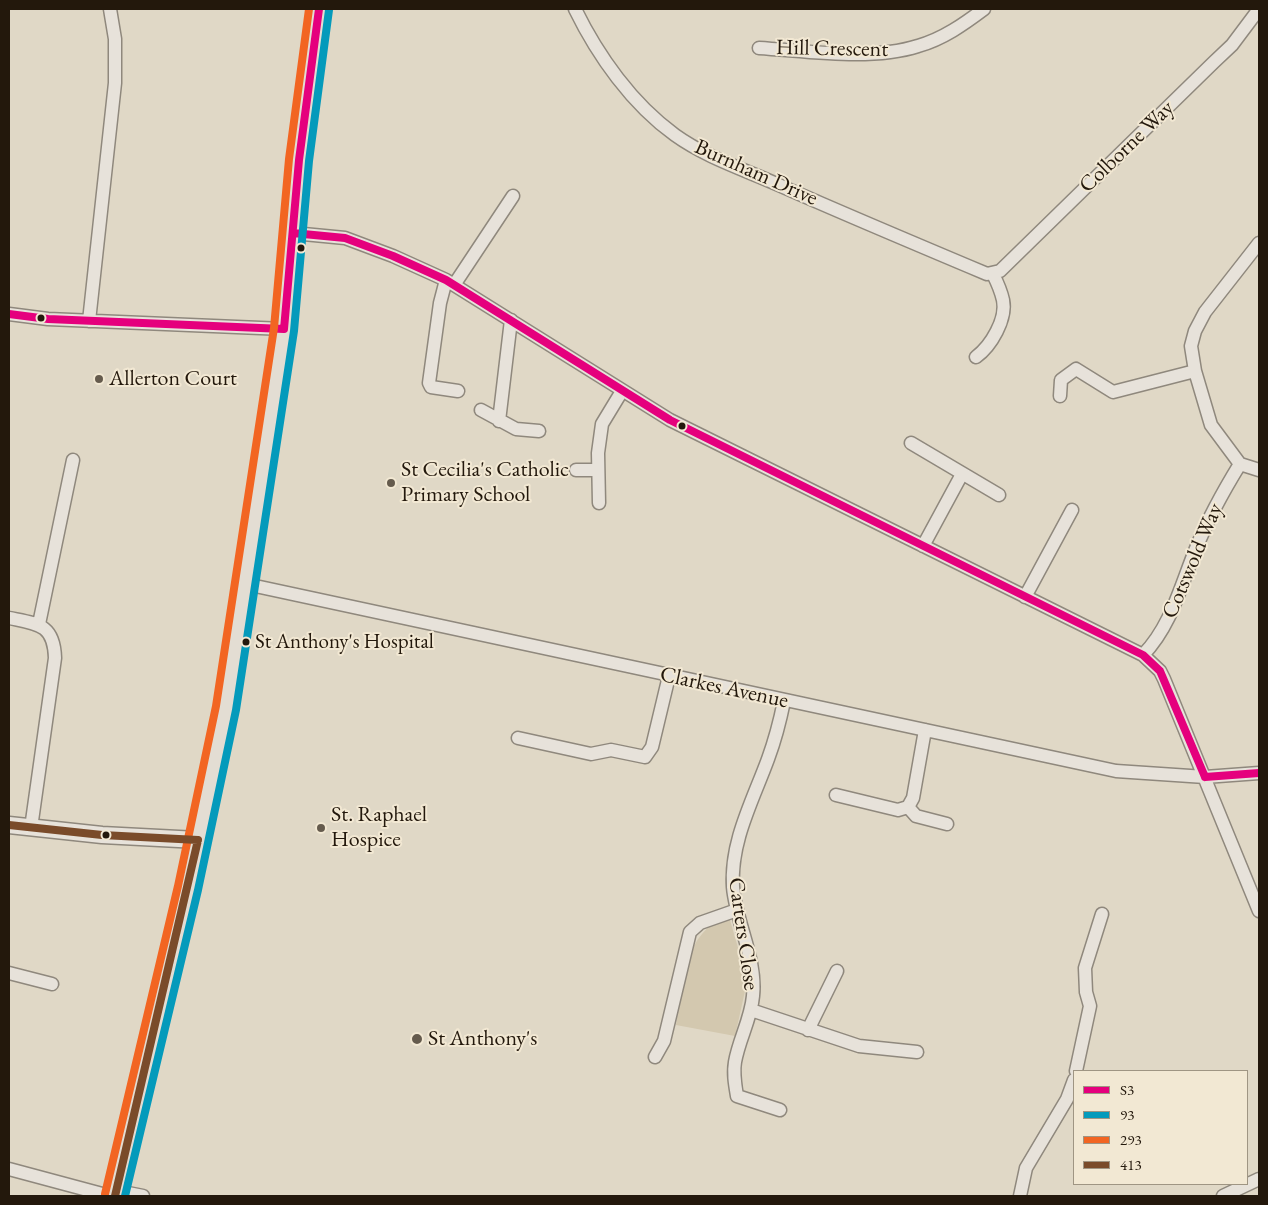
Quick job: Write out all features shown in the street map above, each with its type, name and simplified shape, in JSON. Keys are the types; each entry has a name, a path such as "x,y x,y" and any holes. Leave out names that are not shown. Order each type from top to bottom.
{"highway":[{"path":"115,1195 198,840 226,708 284,329 301,141 319,9"}],"street":[{"path":"89,321 115,84 115,39 110,9"},
{"name":"Burnham Drive","path":"575,9 595,46 616,75 641,104 675,135 715,158 990,274"},
{"name":"Hill Crescent","path":"758,48 866,54 892,52 918,46 943,36 966,23 984,9"},
{"name":"Colborne Way","path":"990,274 1000,271 1232,45 1259,9"},
{"path":"458,391 431,387 429,383 440,304 450,283 513,196"},
{"path":"293,233 345,238 393,256 450,283 670,420 1143,655 1160,671 1164,679 1259,911"},
{"path":"1259,243 1205,312 1195,331 1191,346 1194,372 1211,425 1240,464 1259,470"},
{"path":"976,357 990,342 1004,310 1003,300 990,274"},
{"path":"9,314 89,321 284,329"},
{"path":"500,421 511,320"},
{"path":"1060,396 1061,380 1076,369 1113,392 1194,372"},
{"path":"599,503 598,470 602,424 622,391"},
{"path":"481,410 516,428 539,432"},
{"path":"911,443 998,495"},
{"path":"39,624 74,460"},
{"name":"Cotswold Way","path":"1143,655 1165,628 1197,545 1223,492 1240,464"},
{"path":"576,470 598,470"},
{"path":"923,546 962,474"},
{"path":"1025,597 1072,510"},
{"name":"Clarkes Avenue","path":"246,584 1116,771 1205,777 1259,773"},
{"path":"9,618 39,624 49,632 54,642 55,658 31,828"},
{"path":"518,738 591,754 611,750 645,758 652,747 669,676"},
{"name":"Carters Close","path":"780,1110 736,1096 735,1061 752,1010 754,993 752,975 733,887 734,865 743,822 777,735 784,700"},
{"path":"836,795 898,810 908,807 913,798 925,730"},
{"path":"908,807 916,816 947,824"},
{"path":"9,825 102,836 198,840"},
{"path":"655,1057 664,1041 690,932 700,923 737,910"},
{"path":"1076,1070 1090,1006 1086,992 1085,968 1102,914"},
{"path":"808,1030 837,971"},
{"path":"9,973 52,984"},
{"path":"752,1010 859,1046 917,1052"},
{"path":"1020,1196 1026,1168 1068,1099 1073,1083"},
{"path":"9,1169 106,1195 124,1192 144,1196"},
{"path":"1223,1196 1246,1185"}],"shaded area":[{"path":"720,918 730,920 739,951 745,991 735,1036 676,1025 683,980 691,952 707,928"}],"transit line":[{"name":"293","path":"105,1194 178,886 216,706 274,328 289,159 309,9"},
{"name":"S3","path":"284,329 299,160 319,9"},
{"name":"93","path":"125,1196 198,890 236,710 294,331 309,161 329,10"},
{"name":"S3","path":"293,233 345,238 393,256 446,280 670,420 1143,655 1160,671 1205,777"},
{"name":"S3","path":"9,314 48,319 284,329"},
{"name":"S3","path":"1205,777 1259,773"},
{"name":"413","path":"9,825 102,835 198,840"},
{"name":"413","path":"115,1196 198,840"}],"place":[{"name":"Allerton Court","path":"99,379"},
{"name":"St Cecilia's Catholic Primary School","path":"391,483"},
{"name":"St Anthony's Hospital","path":"246,642"},
{"name":"St. Raphael Hospice","path":"321,828"},
{"name":"St Anthony's","path":"417,1039"}]}
